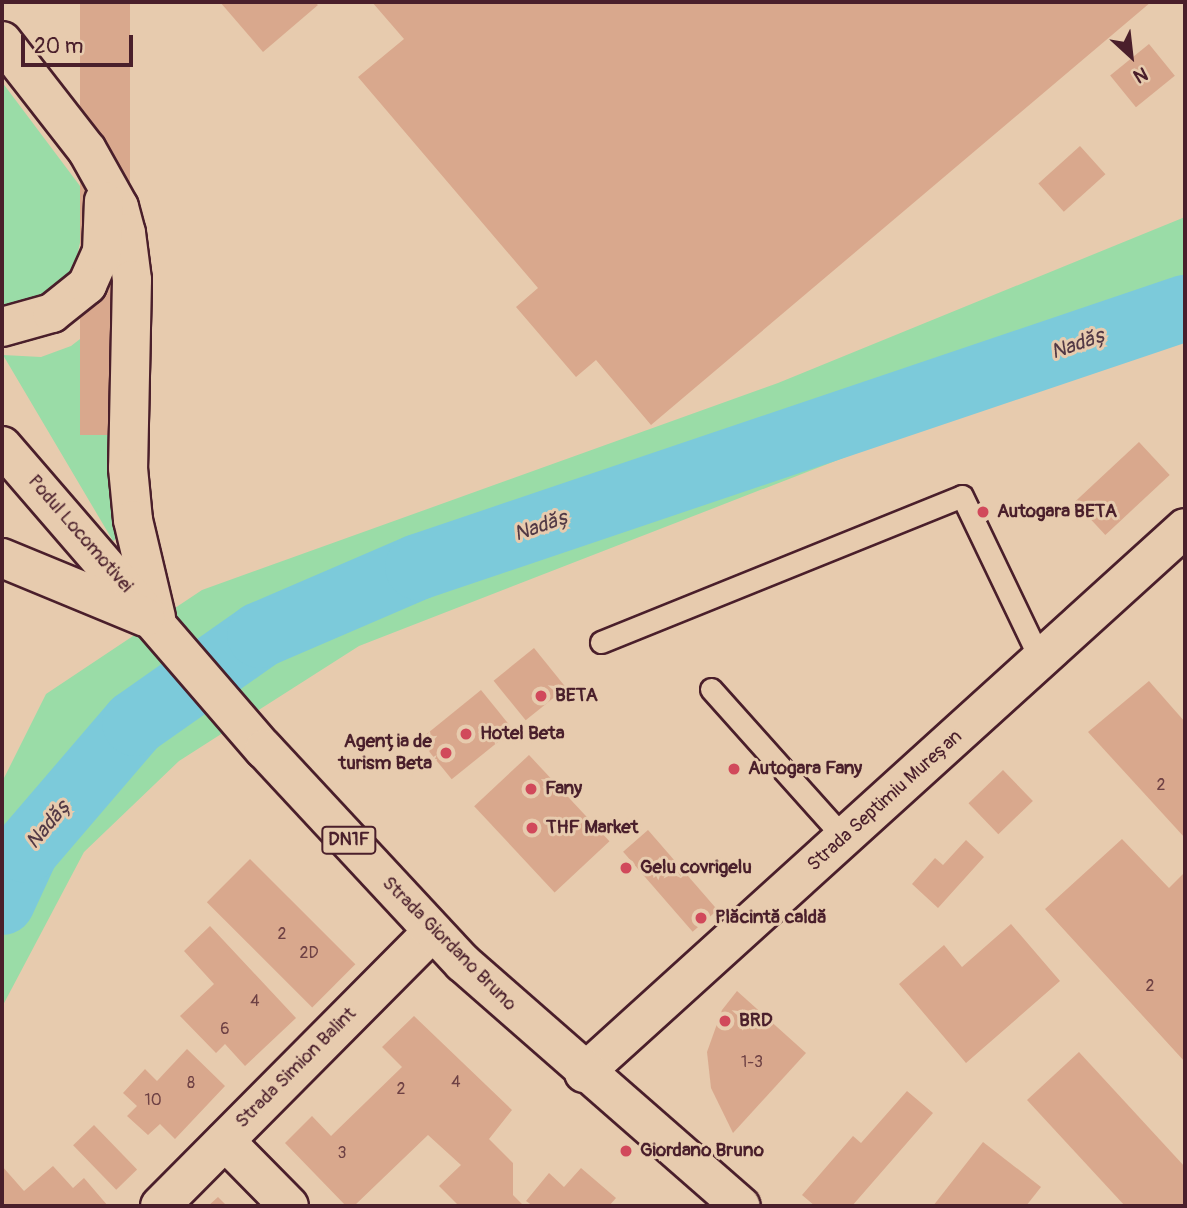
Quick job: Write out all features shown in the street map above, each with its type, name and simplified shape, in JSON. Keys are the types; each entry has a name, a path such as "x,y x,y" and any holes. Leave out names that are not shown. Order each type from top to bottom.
{"main road":[{"path":"2,41 103,174 119,207 131,258 128,468 133,520 158,623"},
{"path":"2,327 24,324 65,306 96,272 106,233 103,174"},
{"name":"Podul Locomotivei","path":"2,446 158,623"},
{"name":"Strada Septimiu Mureșan","path":"584,1073 1185,528"},
{"path":"2,558 158,623"},
{"name":"Strada Giordano Bruno","path":"158,623 264,749 433,931 584,1073 741,1206"},
{"name":"Strada Simion Balint","path":"160,1206 433,931"},
{"path":"225,1141 289,1206"}],"lane":[{"path":"601,642 962,496 1041,661"},
{"path":"712,689 844,838"}],"green space":[{"path":"2,82 80,186 84,225 73,274 51,294 2,308"},
{"path":"1185,217 1185,325 359,646 179,761 84,852 2,1007 2,782 46,694 202,590 778,383"},
{"path":"102,322 123,534 113,541 3,355 41,357 71,346"}],"building":[{"path":"80,2 130,2 130,435 80,435"},
{"path":"220,2 314,2 318,5 263,52"},
{"path":"372,2 1151,2 651,425 596,360 576,377 516,307 538,288 358,77 404,39"},
{"path":"1149,44 1175,76 1136,107 1110,75"},
{"path":"1080,146 1105,174 1064,212 1038,183"},
{"path":"1139,442 1170,475 1105,535 1075,502"},
{"path":"534,648 566,688 526,720 494,681"},
{"path":"1149,681 1185,722 1185,838 1088,732"},
{"name":"Hotel Beta","path":"481,690 513,730 452,779 420,740"},
{"path":"529,755 609,841 555,892 474,806"},
{"path":"1003,770 1033,801 998,834 968,803"},
{"path":"648,830 718,910 693,932 623,852"},
{"path":"1122,839 1169,888 1185,872 1185,1062 1045,909"},
{"path":"966,840 984,857 938,908 912,884 935,858 943,865"},
{"path":"250,859 355,964 312,1007 207,902"},
{"path":"1011,924 1060,981 966,1063 899,984 944,945 962,967"},
{"path":"210,926 296,1018 245,1066 225,1044 216,1053 180,1016 214,984 184,951"},
{"path":"737,991 806,1053 733,1133 711,1088 707,1052 722,1010"},
{"path":"414,1016 512,1110 489,1139 513,1163 513,1195 524,1206 459,1206 439,1186 461,1165 428,1135 354,1206 346,1206 285,1143 312,1116 331,1136 402,1067 382,1047"},
{"path":"187,1049 225,1086 175,1139 160,1124 148,1135 127,1116 137,1106 123,1093 145,1069 157,1081"},
{"path":"1079,1052 1185,1167 1184,1206 1125,1206 1027,1100"},
{"path":"907,1091 933,1113 852,1206 815,1206 802,1195 853,1136 861,1143"},
{"path":"94,1125 137,1170 116,1190 73,1145"},
{"path":"983,1142 1041,1187 1026,1206 933,1206"},
{"path":"2,1166 24,1191 53,1166 73,1188 84,1178 108,1206 2,1206"},
{"path":"581,1168 616,1198 609,1206 533,1206 526,1201 549,1173 564,1187"},
{"path":"218,1197 227,1206 208,1206"}],"waterway":[{"name":"Nadăș","path":"2,902 26,850 135,723 260,635 418,567 1185,308"}],"place":[{"name":"Autogara BETA","path":"983,512"},
{"name":"BETA","path":"541,696"},
{"name":"Hotel Beta","path":"466,734"},
{"name":"Agenția de turism Beta","path":"446,753"},
{"name":"Autogara Fany","path":"734,769"},
{"name":"Fany","path":"531,789"},
{"name":"THF Market","path":"532,828"},
{"name":"Gelu covrigelu","path":"626,868"},
{"name":"Plăcintă caldă","path":"701,918"},
{"name":"BRD","path":"725,1021"},
{"name":"Giordano Bruno","path":"626,1151"}]}
